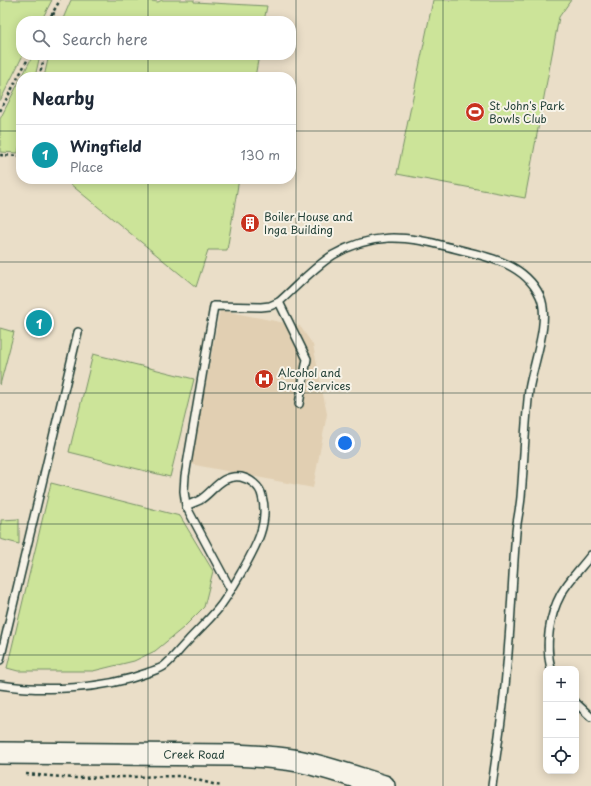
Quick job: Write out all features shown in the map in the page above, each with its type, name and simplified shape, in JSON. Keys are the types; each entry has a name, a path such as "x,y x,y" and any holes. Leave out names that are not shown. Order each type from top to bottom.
{"street":[{"name":"Creek Road","path":"0,753 234,755 268,757 297,761 330,769 384,786"}],"lane":[{"path":"231,590 186,506 184,491 185,476 214,306 270,306 279,302 332,256 350,247 387,238 405,237 425,240 500,260 525,276 534,286 540,298 543,309 539,343 531,374 528,399 521,499 516,531 506,676 492,786"},
{"path":"279,302 307,359 299,404"},
{"path":"0,660 78,332"},
{"path":"0,685 42,689 87,686 139,676 163,667 218,609 231,590 252,553 262,526 264,514 264,502 257,486 250,480 242,477 226,479 217,484 201,499 186,506"},
{"path":"550,666 548,643 554,608 561,593 591,555"},
{"path":"579,706 591,717"}],"path":[{"path":"51,16 60,0"},
{"path":"53,16 55,8"},
{"path":"21,72 27,60"},
{"path":"41,72 43,60"},
{"path":"0,111 16,81"},
{"path":"0,155 16,156"},
{"path":"22,773 74,778 181,776 221,786"}],"shaded area":[{"name":"Alcohol and Drug Services","path":"220,310 300,326 313,345 327,414 313,488 190,464"}],"green space":[{"path":"0,0 52,0 44,16 16,16 16,60 20,60 0,101"},
{"path":"71,0 145,0 158,2 162,0 194,0 194,2 267,6 265,16 64,16"},
{"name":"St John's Park Bowls Club","path":"433,0 571,0 559,17 525,198 397,174"},
{"path":"30,60 39,60 36,72 24,72"},
{"path":"48,60 258,60 256,72 45,72"},
{"path":"16,88 16,153 0,152 0,119"},
{"path":"70,184 238,184 227,250 208,250 196,287"},
{"path":"0,328 14,332 0,385"},
{"path":"93,354 194,379 170,477 69,452"},
{"path":"51,483 180,516 213,571 204,607 183,628 155,651 134,661 93,671 18,671 7,668"},
{"path":"19,519 19,544 0,539 1,520"}],"place":[{"name":"St John's Park Bowls Club","path":"475,112"},
{"name":"Boiler House and Inga Building","path":"250,223"},
{"name":"Wingfield","path":"39,323"},
{"name":"Alcohol and Drug Services","path":"264,379"}]}
